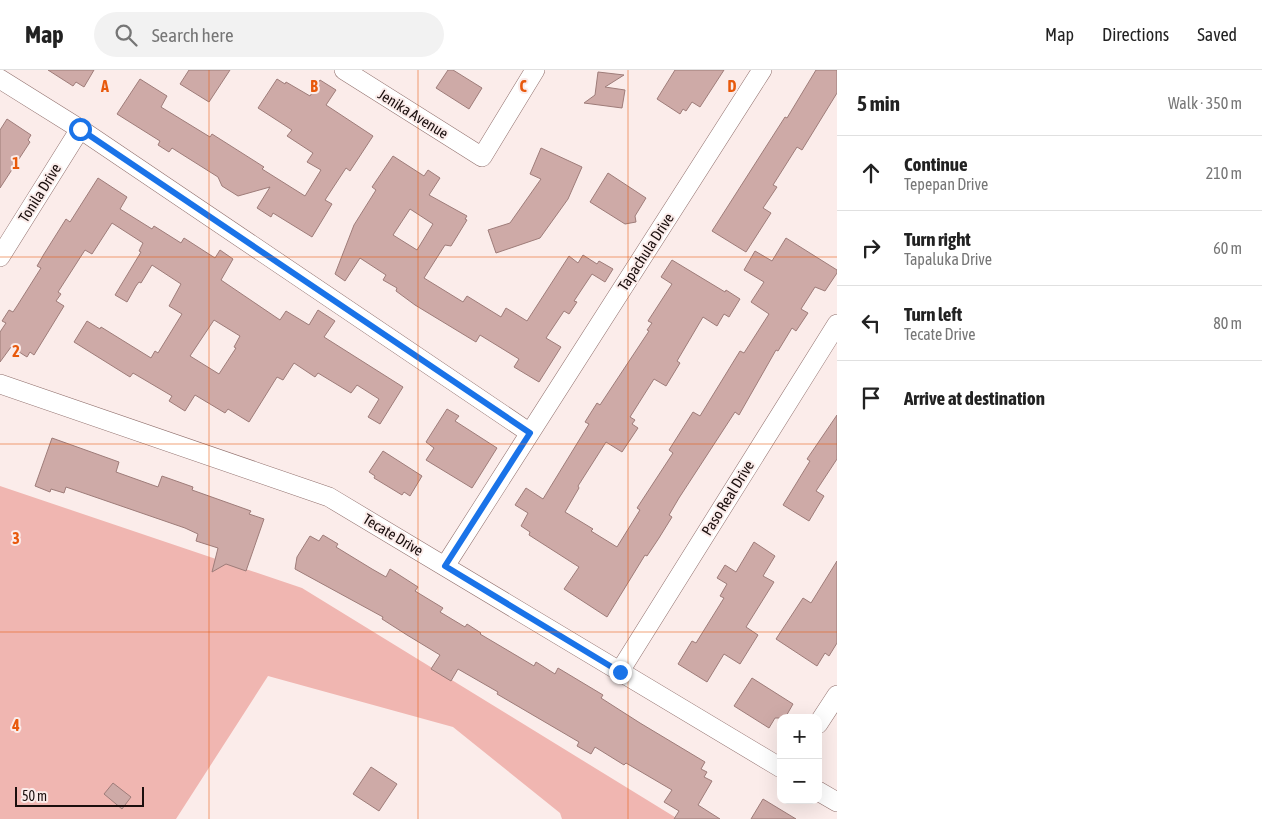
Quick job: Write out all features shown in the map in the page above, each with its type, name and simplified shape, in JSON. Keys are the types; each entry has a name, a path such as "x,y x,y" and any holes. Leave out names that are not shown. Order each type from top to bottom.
{"street":[{"name":"Jenika Avenue","path":"344,70 482,157 535,70"},
{"name":"Tapachula Drive","path":"445,566 762,70"},
{"path":"0,79 80,129 530,433"},
{"name":"Tonila Drive","path":"0,257 80,129"},
{"name":"Paso Real Drive","path":"620,672 837,324"},
{"name":"Tecate Drive","path":"0,384 330,497 777,766"},
{"path":"822,718 837,695"},
{"path":"822,793 837,802"}],"shaded area":[{"path":"0,486 302,588 678,819 562,819 560,813 453,727 268,676 176,819 0,819"}],"building":[{"path":"48,70 94,70 84,87 76,82 73,86"},
{"path":"189,70 230,70 209,102 180,84"},
{"path":"448,70 453,70 482,88 469,109 436,88"},
{"path":"675,70 724,70 700,107 692,102 686,111 683,109 680,114 657,99"},
{"path":"816,70 837,70 837,93 802,150 797,147 773,185 777,187 763,208 771,213 746,252 712,231 785,117 787,118"},
{"path":"598,72 624,75 605,87 625,90 622,108 584,103 595,95"},
{"path":"140,79 167,96 161,107 210,137 212,134 305,196 321,170 307,162 313,153 287,136 292,130 258,108 277,79 310,96 320,80 336,90 326,105 373,136 350,171 346,168 325,200 332,204 312,237 273,213 271,217 257,208 270,187 238,196 222,186 218,177 172,148 169,152 158,145 160,141 117,114"},
{"path":"7,119 31,135 28,140 30,142 0,188 0,130"},
{"path":"541,148 582,167 568,199 540,238 496,253 488,230 510,223 541,179 530,174"},
{"path":"393,156 424,176 428,170 440,178 429,195 467,216 465,219 467,220 451,246 445,245 424,278 463,302 467,296 501,317 506,308 527,321 569,256 578,263 583,255 597,264 599,261 613,269 605,282 592,274 574,301 577,302 569,314 564,311 546,338 561,347 539,382 514,367 519,359 480,335 476,342 415,305 396,291 397,288 383,280 386,275 360,258 345,281 335,274 354,225 376,190 372,187","holes":["410,209 433,224 417,250 393,235"]},
{"path":"608,173 646,198 635,216 636,222 625,224 590,202"},
{"path":"98,178 127,197 120,209 152,229 154,226 181,243 184,238 215,258 220,250 233,259 221,280 280,320 286,311 309,325 318,310 335,321 324,337 403,387 380,424 368,417 379,399 357,385 351,393 318,373 315,377 294,363 283,380 277,377 249,422 228,409 225,413 195,395 185,411 169,401 172,396 133,373 130,377 74,342 87,321 100,329 101,327 151,358 155,351 158,353 182,314 169,306 181,284 152,265 141,283 139,282 136,286 127,302 115,295 141,252 139,251 143,243 112,223 92,254 85,250 58,292 61,294 56,301 64,306 34,355 30,352 27,357 11,347 0,362 0,332 6,323 2,321 9,310 13,312 41,268 37,266 66,219 70,222","holes":["214,320 240,336 234,347 236,348 219,374 190,356"]},
{"path":"786,238 837,270 837,273 825,291 815,287 801,309 808,313 796,331 792,328 778,351 776,350 739,415 735,412 679,498 669,515 672,517 659,538 647,556 645,555 607,617 564,589 579,567 529,535 530,532 521,526 528,513 515,505 526,488 543,499 589,424 585,422 597,403 600,405 649,331 647,330 652,323 648,321 672,284 661,277 672,260 740,299 729,317 724,314 717,326 703,317 677,361 680,363 666,386 654,379 630,417 635,420 632,424 638,428 622,452 606,442 578,486 579,488 565,512 593,529 591,531 617,547 640,510 637,508 673,453 669,450 693,412 700,416 740,351 744,353 769,314 751,302 764,282 744,270 755,251 772,261"},
{"path":"447,409 459,416 455,421 497,448 472,488 426,460 434,448 426,442"},
{"path":"837,415 837,459 816,491 824,496 809,521 783,505 810,461 807,459"},
{"path":"52,438 119,462 116,472 158,487 162,476 193,487 192,490 251,511 249,514 264,519 246,571 226,564 212,572 218,548 196,541 198,534 185,528 66,487 64,493 51,489 50,492 35,486"},
{"path":"383,451 422,476 410,496 404,492 402,495 374,478 375,476 369,472"},
{"path":"323,535 338,544 336,547 386,577 390,569 418,587 415,591 443,608 440,612 465,627 467,624 480,634 534,666 536,662 555,674 558,668 603,695 601,698 640,723 705,762 701,769 707,772 704,777 712,781 698,805 720,819 674,819 679,811 664,802 672,790 626,763 624,765 595,747 591,754 577,746 579,742 458,669 451,681 431,669 440,655 382,619 383,617 295,569 297,557 310,536 319,541"},
{"path":"754,542 775,556 763,576 774,582 746,627 758,635 740,664 724,654 707,682 678,664 692,641 696,643 724,598 720,596 727,584 717,578 725,565 736,572"},
{"path":"837,561 837,643 829,656 825,653 817,666 776,639 803,598 811,603"},
{"path":"752,678 793,704 787,714 777,714 777,718 775,718 769,728 734,706"},
{"path":"371,767 397,784 379,811 353,794"},
{"path":"113,783 131,797 122,809 104,794"},
{"path":"763,799 796,819 751,819"}],"route":[{"path":"80,129 530,433 445,566 620,672"}]}
